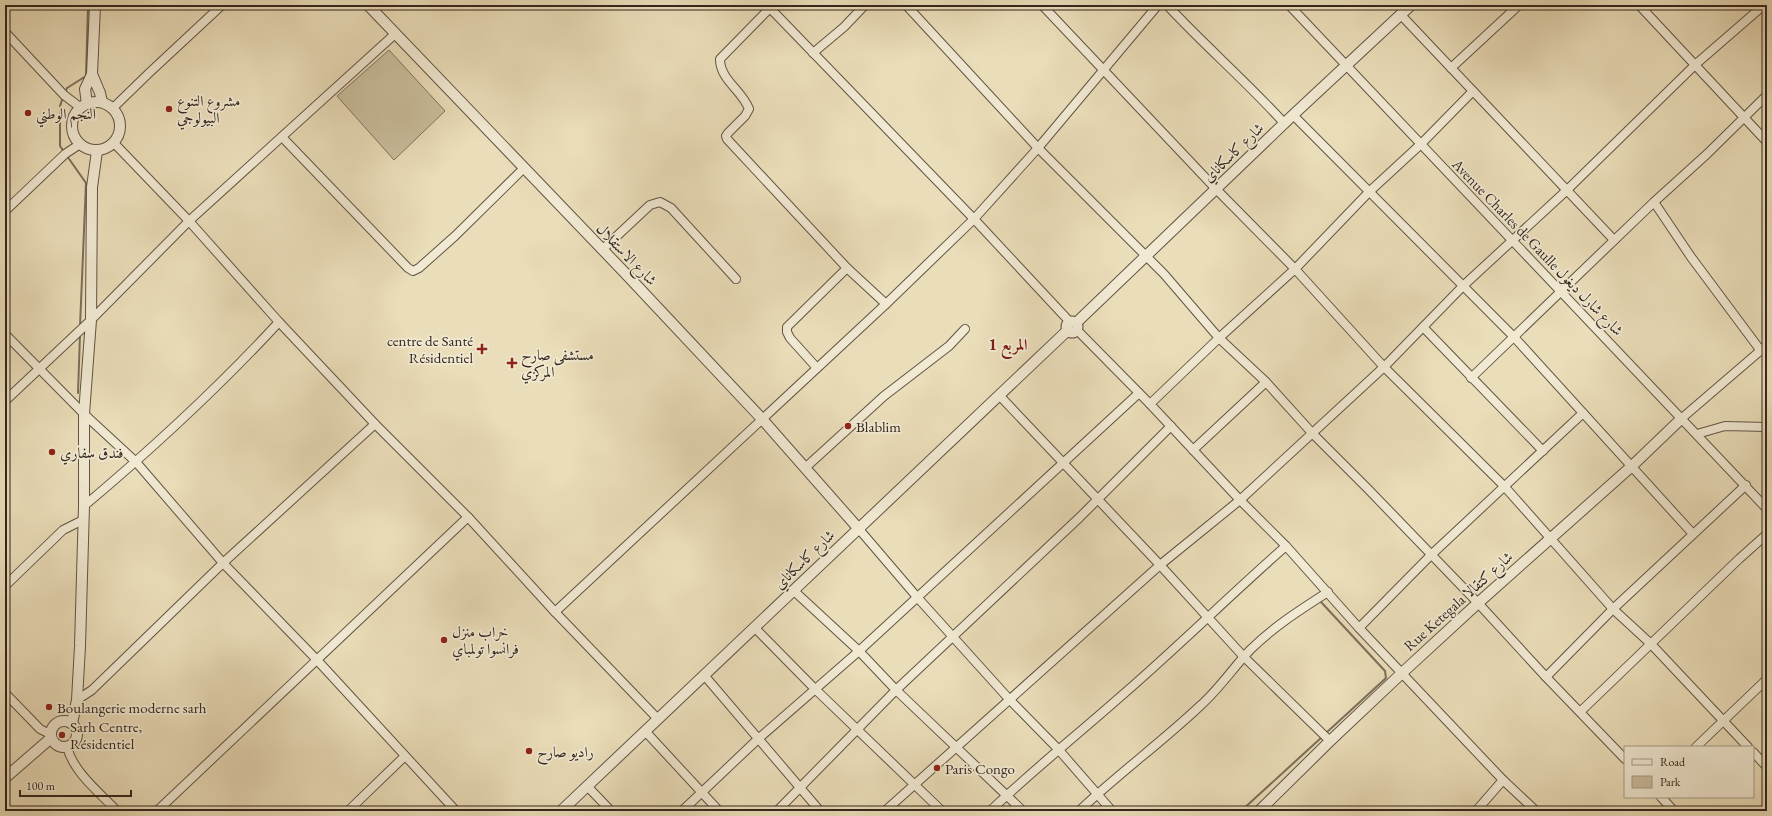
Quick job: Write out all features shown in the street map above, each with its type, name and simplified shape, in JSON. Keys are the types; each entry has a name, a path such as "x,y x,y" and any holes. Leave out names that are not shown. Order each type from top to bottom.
{"street":[{"path":"84,106 85,89 92,74 95,5"},
{"path":"113,108 148,73 222,5"},
{"name":"شارع الاستقلال","path":"368,5 603,249 762,419 858,528"},
{"path":"813,53 844,27 865,5"},
{"path":"906,5 1038,148 1164,274 1219,338 1266,382 1313,434 1478,603 1546,677 1624,758"},
{"path":"1042,5 1216,189 1295,269 1384,367 1504,486 1613,609 1651,644 1747,746"},
{"path":"555,612 886,304 974,219 1038,148 1158,5"},
{"path":"1167,5 1212,52 1238,74 1284,123"},
{"name":"Avenue Charles de Gaulle شارع شارل ديغول","path":"1289,5 1512,241 1562,291 1746,485 1767,509"},
{"name":"شارع كاسكاناي","path":"561,811 570,807 587,786 657,718 1073,326 1284,123 1411,5"},
{"path":"1451,68 1519,5"},
{"path":"1639,5 1696,64 1767,142"},
{"path":"886,304 847,268 727,139 728,133 745,116 749,109 746,101 727,79 720,67 720,59 769,6 974,219 1073,326 1286,546 1359,628 1504,780 1536,811"},
{"path":"885,811 913,784 1160,565 1240,500 1313,434 1384,367 1463,286 1567,190 1696,64 1764,7"},
{"path":"1401,15 1614,240"},
{"path":"5,32 64,95 84,106"},
{"path":"5,401 38,368 91,320 189,221 395,34"},
{"path":"92,74 102,102"},
{"path":"1150,404 1219,338 1295,269 1369,192 1473,91"},
{"path":"1471,378 1654,202 1707,154 1767,94"},
{"path":"94,102 102,102 113,108 120,122 118,137 114,143 109,147 97,151 85,148 80,144 74,134 73,122 76,114 84,106 94,102"},
{"path":"1293,115 1514,337 1693,534"},
{"path":"282,137 408,268 413,271 419,268 455,236 524,168"},
{"path":"114,143 189,221 279,322 375,424 468,517 555,612 657,718"},
{"path":"5,211 65,154 80,144"},
{"path":"72,723 77,700 80,646 84,506 84,414 91,320 92,187 97,151"},
{"path":"603,249 650,205 660,202 671,208 736,278"},
{"path":"1654,202 1691,257 1764,348 1682,418"},
{"path":"817,368 790,338 787,332 787,327 847,268"},
{"path":"84,506 136,462 230,374 279,322"},
{"path":"1423,327 1543,451"},
{"path":"805,468 884,396 949,346 966,329"},
{"path":"5,334 84,414 136,462 223,563 317,660 456,811"},
{"path":"1193,450 1266,382"},
{"path":"682,811 758,739 859,651 1139,393"},
{"path":"999,396 1160,565 1244,657 1330,741"},
{"path":"1359,628 1431,555 1584,413"},
{"name":"Rue Ketegala شارع كتقالا","path":"1264,810 1330,741 1402,673 1550,538 1632,466 1682,418"},
{"path":"77,700 92,690 223,563 375,424"},
{"path":"777,811 801,789 896,690 1098,499 1171,426"},
{"path":"1697,434 1725,426 1767,427"},
{"path":"1546,677 1613,609 1746,485"},
{"path":"157,811 468,517"},
{"path":"5,586 63,530 83,520"},
{"path":"858,528 1009,699 1058,749 1112,811"},
{"path":"1580,712 1767,534"},
{"path":"990,811 1058,749 1121,696 1207,616 1286,546"},
{"path":"793,590 859,651 896,690 1023,811"},
{"path":"1079,811 1096,794 1202,705 1244,657 1266,635 1283,621 1328,592"},
{"path":"754,627 815,689 942,811"},
{"path":"704,675 820,811"},
{"path":"1697,746 1767,679"},
{"path":"5,693 40,729 51,736 58,746 67,747 74,743 77,735 77,730 72,723 66,720 59,721 54,725 51,736 5,778"},
{"path":"645,731 719,811"},
{"path":"67,747 78,770 117,811"},
{"path":"1754,753 1767,767"},
{"path":"348,811 405,756"},
{"path":"1476,811 1504,780"},
{"path":"587,786 611,811"},
{"path":"1663,798 1674,811"}],"green space":[{"path":"389,50 445,111 394,160 337,96"}],"waterway":[{"path":"65,93 67,88 86,76 88,5"},
{"path":"63,97 60,106 60,146 65,153"},
{"path":"67,156 86,183 80,326"},
{"path":"78,393 80,334"},
{"path":"1321,602 1385,671 1386,678 1326,733"},
{"path":"1241,811 1322,737"}],"place":[{"name":"مشروع التنوع البيولوجي","path":"169,109"},
{"name":"النجم الوطني","path":"28,113"},
{"name":"centre de Santé Résidentiel","path":"482,349"},
{"name":"مستشفى صارح المركزي","path":"512,363"},
{"name":"Blablim","path":"848,426"},
{"name":"فندق سفاري","path":"52,452"},
{"name":"خراب منزل فرانسوا تولمباي","path":"444,640"},
{"name":"Boulangerie moderne sarh","path":"49,707"},
{"name":"Sarh Centre, Résidentiel","path":"62,735"},
{"name":"راديو صارح","path":"529,751"},
{"name":"Paris Congo","path":"937,768"}],"district":[{"name":"المربع 1","path":"1008,344"}]}
